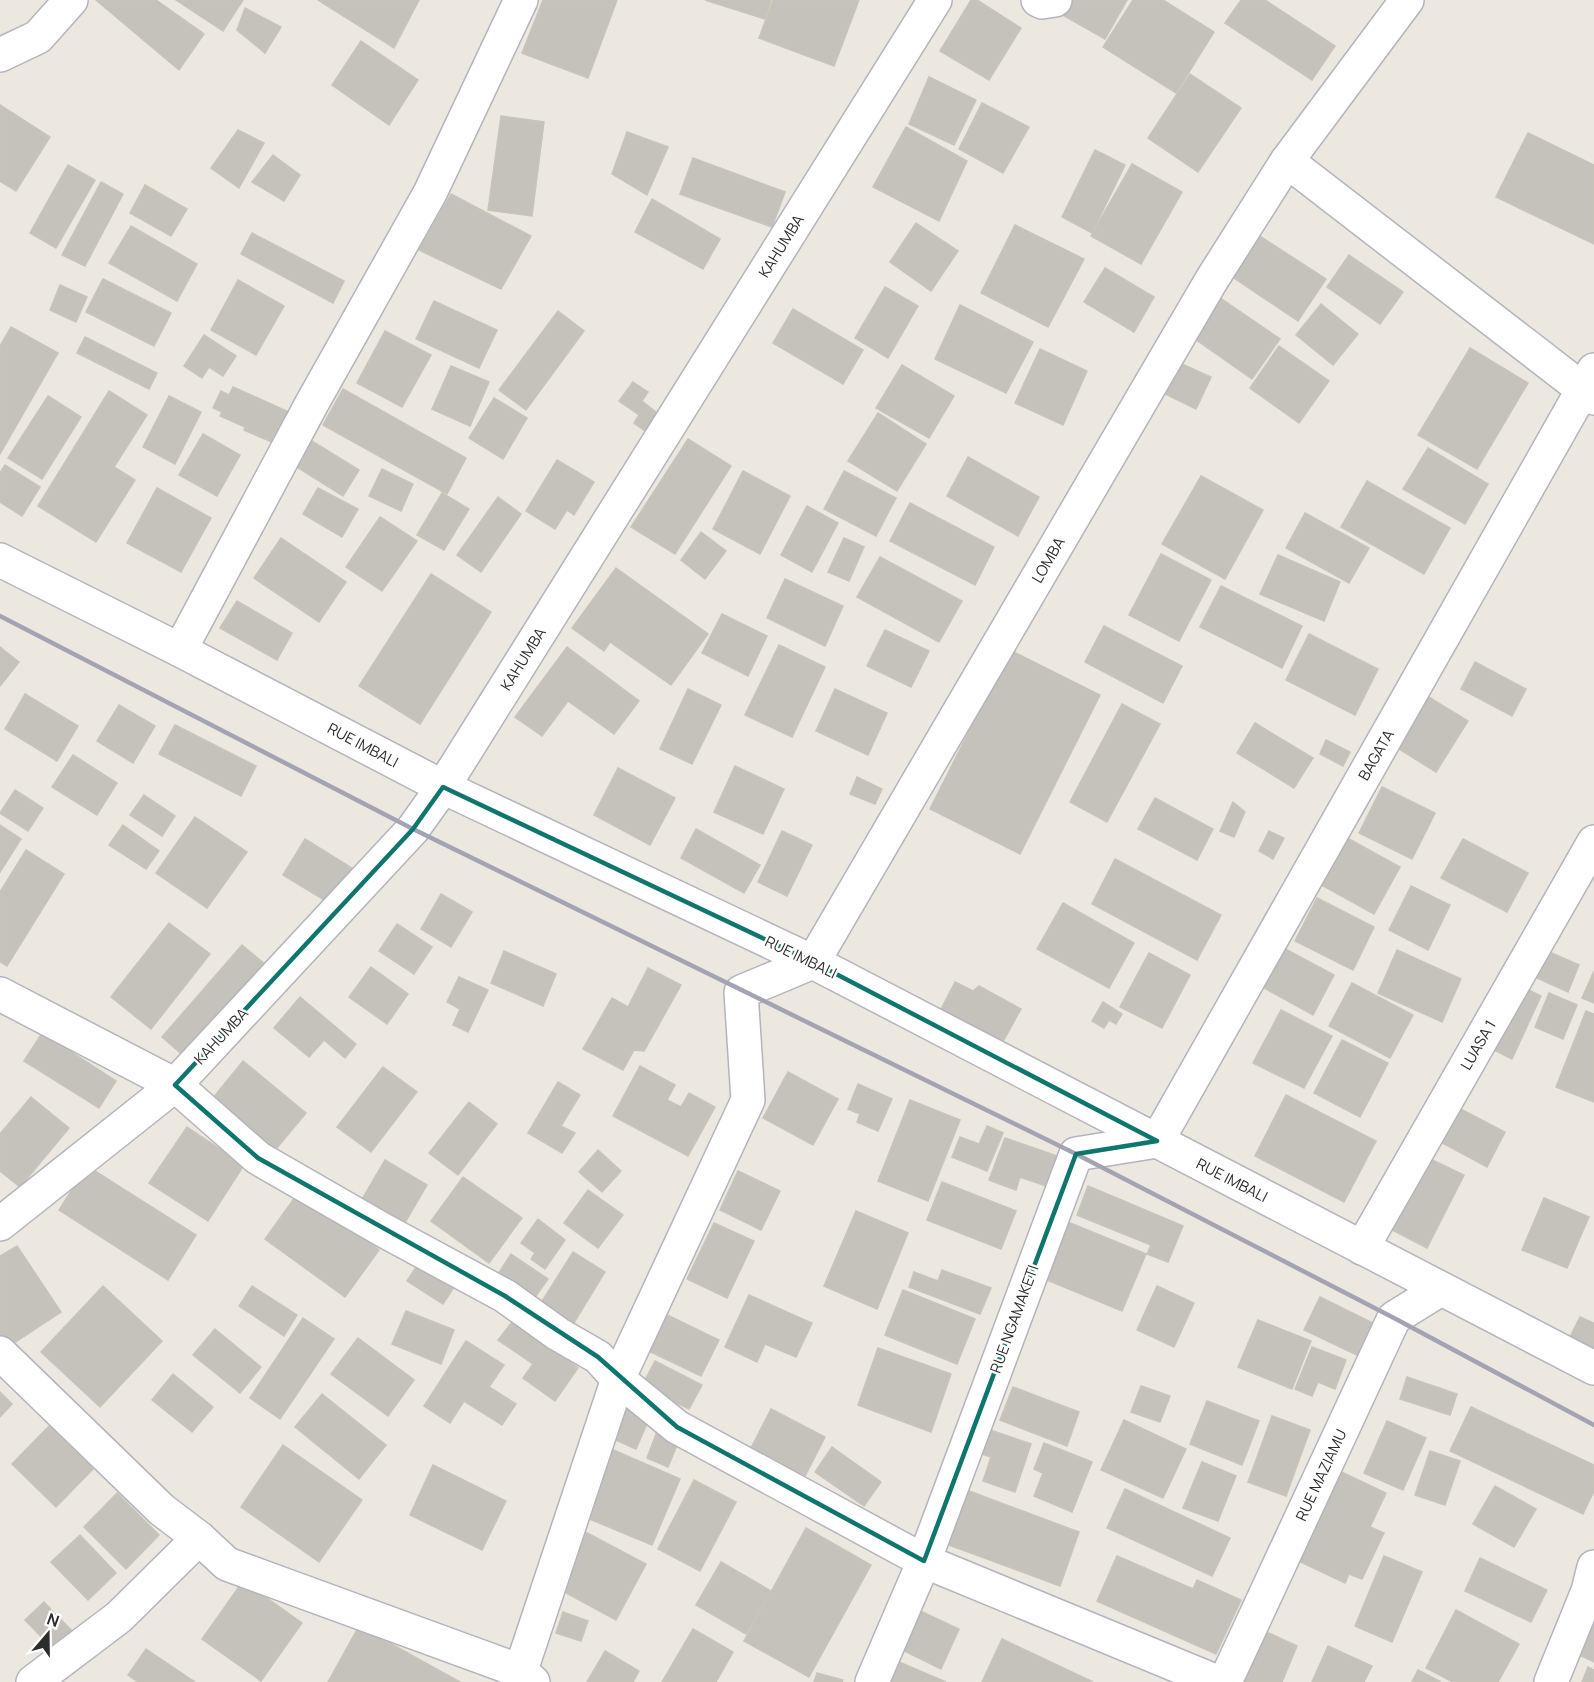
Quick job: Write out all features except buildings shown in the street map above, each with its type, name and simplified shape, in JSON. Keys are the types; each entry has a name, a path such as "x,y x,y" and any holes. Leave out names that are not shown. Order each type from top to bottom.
{"street":[{"path":"0,55 38,37 71,0"},
{"path":"180,650 311,405 430,193 521,0"},
{"name":"KAHUMBA","path":"0,1224 175,1085 413,829 443,787 935,0"},
{"path":"1038,0 1042,2 1055,0"},
{"name":"LOMBA","path":"813,962 1205,291 1287,161 1407,0"},
{"path":"1287,161 1590,386"},
{"name":"BAGATA","path":"1157,1141 1590,386"},
{"name":"RUE IMBALI","path":"7,568 180,650 443,787 813,962 1594,1368"},
{"name":"LUASA 1","path":"1362,1248 1594,842"},
{"path":"0,1353 162,1510 199,1538 227,1564 523,1678 618,1378 748,1100 741,992 813,962"},
{"path":"0,994 175,1085 258,1158 383,1230 505,1296 558,1334 598,1357 618,1378 677,1427 924,1561 1217,1682"},
{"name":"RUE NGAMAKETI","path":"924,1561 1076,1154 1157,1141"},
{"name":"RUE MAZIAMU","path":"1225,1682 1394,1318 1441,1289"},
{"path":"33,1682 118,1617 199,1538"},
{"path":"872,1682 924,1561"},
{"path":"1551,1682 1588,1591 1594,1568"}],"highlighted area":[{"path":"443,787 813,962 1157,1141 1076,1154 924,1561 677,1427 598,1357 505,1296 258,1158 175,1085 413,829"}],"railway":[{"path":"0,616 413,829 1076,1154 1394,1318 1594,1425"}]}
